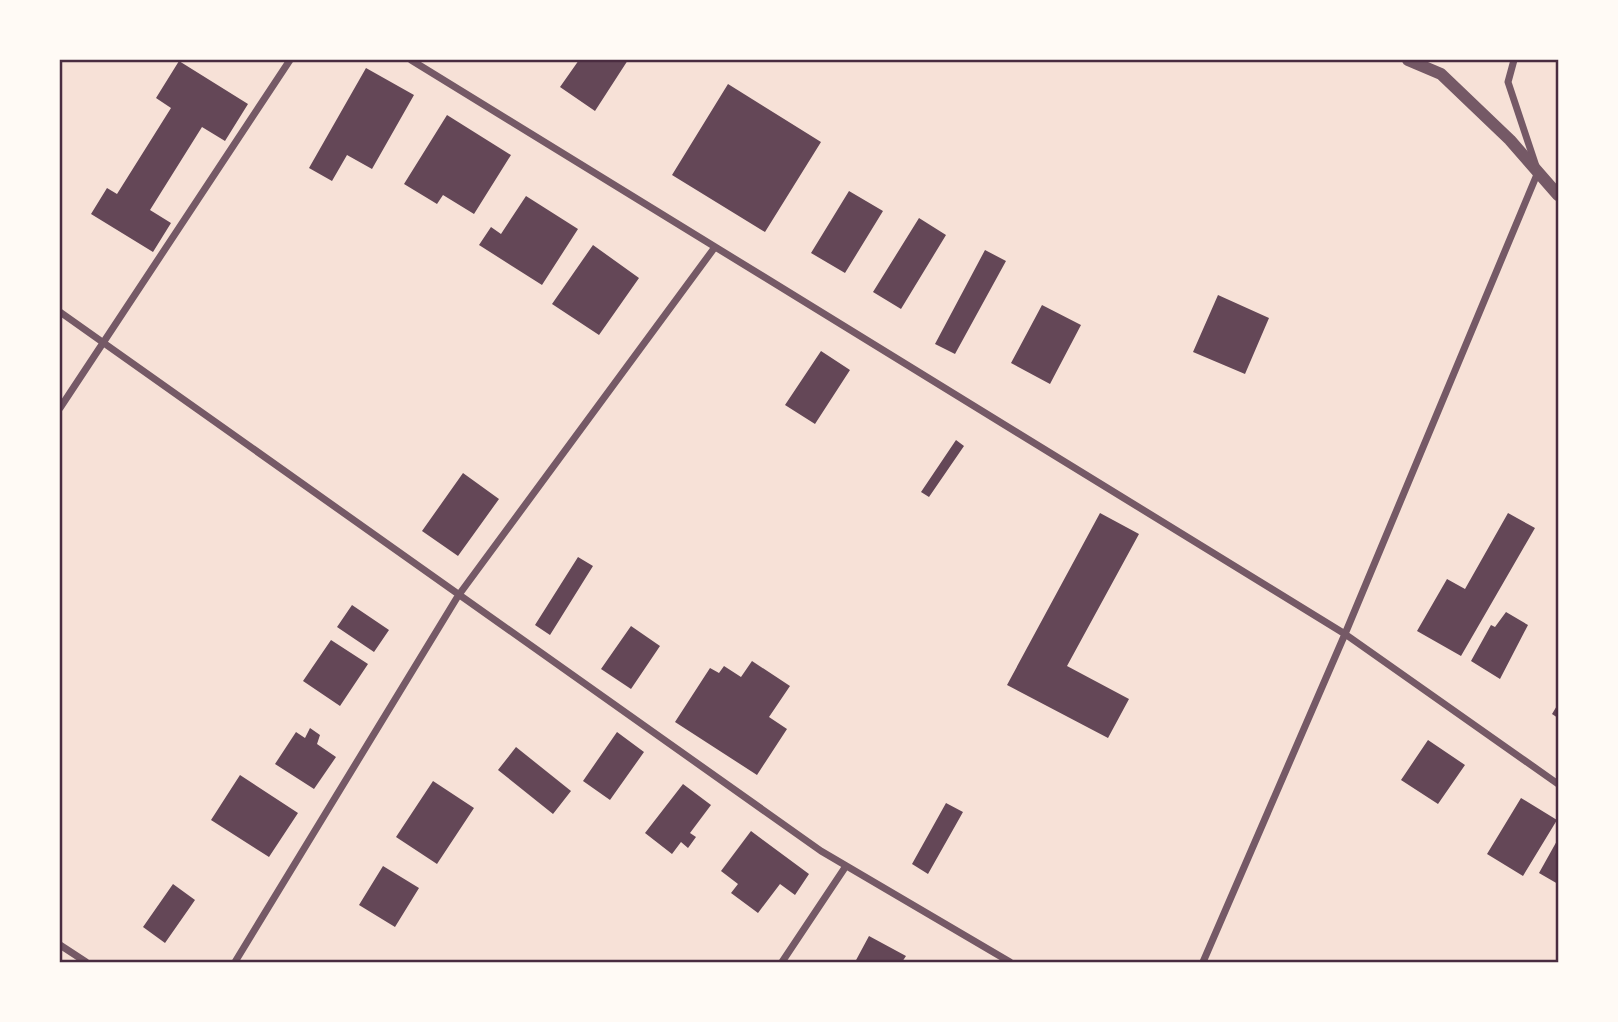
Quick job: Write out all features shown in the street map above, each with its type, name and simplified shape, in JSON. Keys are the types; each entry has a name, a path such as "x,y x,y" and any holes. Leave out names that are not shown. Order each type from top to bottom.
{"street":[{"path":"60,408 290,60"},
{"path":"411,60 1345,634 1559,785"},
{"path":"1408,60 1441,74 1510,140 1559,195"},
{"path":"1203,962 1345,634 1538,172 1508,82 1514,60"},
{"path":"235,962 458,596 715,247"},
{"path":"60,312 105,341 458,596 846,866 1010,962"},
{"path":"782,962 846,866"},
{"path":"60,946 86,962"}],"building":[{"path":"579,60 628,60 595,111 560,87"},
{"path":"179,61 248,104 225,141 202,127 150,210 171,223 153,252 91,214 107,188 117,194 171,108 156,98"},
{"path":"366,68 414,95 372,169 347,155 332,181 309,168"},
{"path":"728,84 821,142 765,232 672,175"},
{"path":"447,115 511,155 474,214 443,195 437,204 404,184"},
{"path":"849,191 883,211 845,273 811,253"},
{"path":"526,196 578,229 542,285 479,245 491,227 501,234"},
{"path":"919,218 946,235 901,309 873,292"},
{"path":"593,245 639,278 599,335 552,304"},
{"path":"985,250 1006,261 955,354 935,344"},
{"path":"1218,295 1269,318 1245,374 1193,352"},
{"path":"1042,305 1081,325 1050,384 1011,363"},
{"path":"821,351 850,370 815,424 785,405"},
{"path":"956,440 964,446 929,497 921,492"},
{"path":"463,473 499,499 458,556 422,531"},
{"path":"1100,513 1139,534 1067,666 1129,699 1108,738 1007,685"},
{"path":"1508,513 1535,528 1461,656 1417,631 1447,579 1465,589"},
{"path":"578,557 593,566 550,635 535,625"},
{"path":"352,605 389,630 374,652 337,627"},
{"path":"1506,612 1528,625 1500,679 1471,661 1491,625 1495,627"},
{"path":"631,626 660,646 631,689 601,669"},
{"path":"331,640 368,664 340,706 303,681"},
{"path":"752,661 790,686 769,717 787,729 757,775 675,722 710,668 719,673 724,666 741,677"},
{"path":"1558,704 1558,718 1552,714"},
{"path":"310,728 320,735 317,744 336,757 314,789 275,764 296,732 305,738"},
{"path":"617,732 644,752 610,800 583,781"},
{"path":"1428,740 1465,765 1438,804 1401,780"},
{"path":"516,747 571,791 553,814 498,770"},
{"path":"240,775 298,813 269,857 211,820"},
{"path":"433,781 474,808 437,864 396,837"},
{"path":"683,784 711,805 690,833 696,837 688,848 681,842 672,854 645,833"},
{"path":"1521,798 1557,820 1523,876 1487,854"},
{"path":"946,803 963,812 928,874 912,864"},
{"path":"751,831 809,874 795,895 780,884 758,913 731,893 738,884 721,871"},
{"path":"1558,839 1558,884 1539,873"},
{"path":"383,866 419,888 395,927 359,905"},
{"path":"173,884 195,900 165,943 143,927"},
{"path":"869,936 906,956 902,962 855,962"}]}
